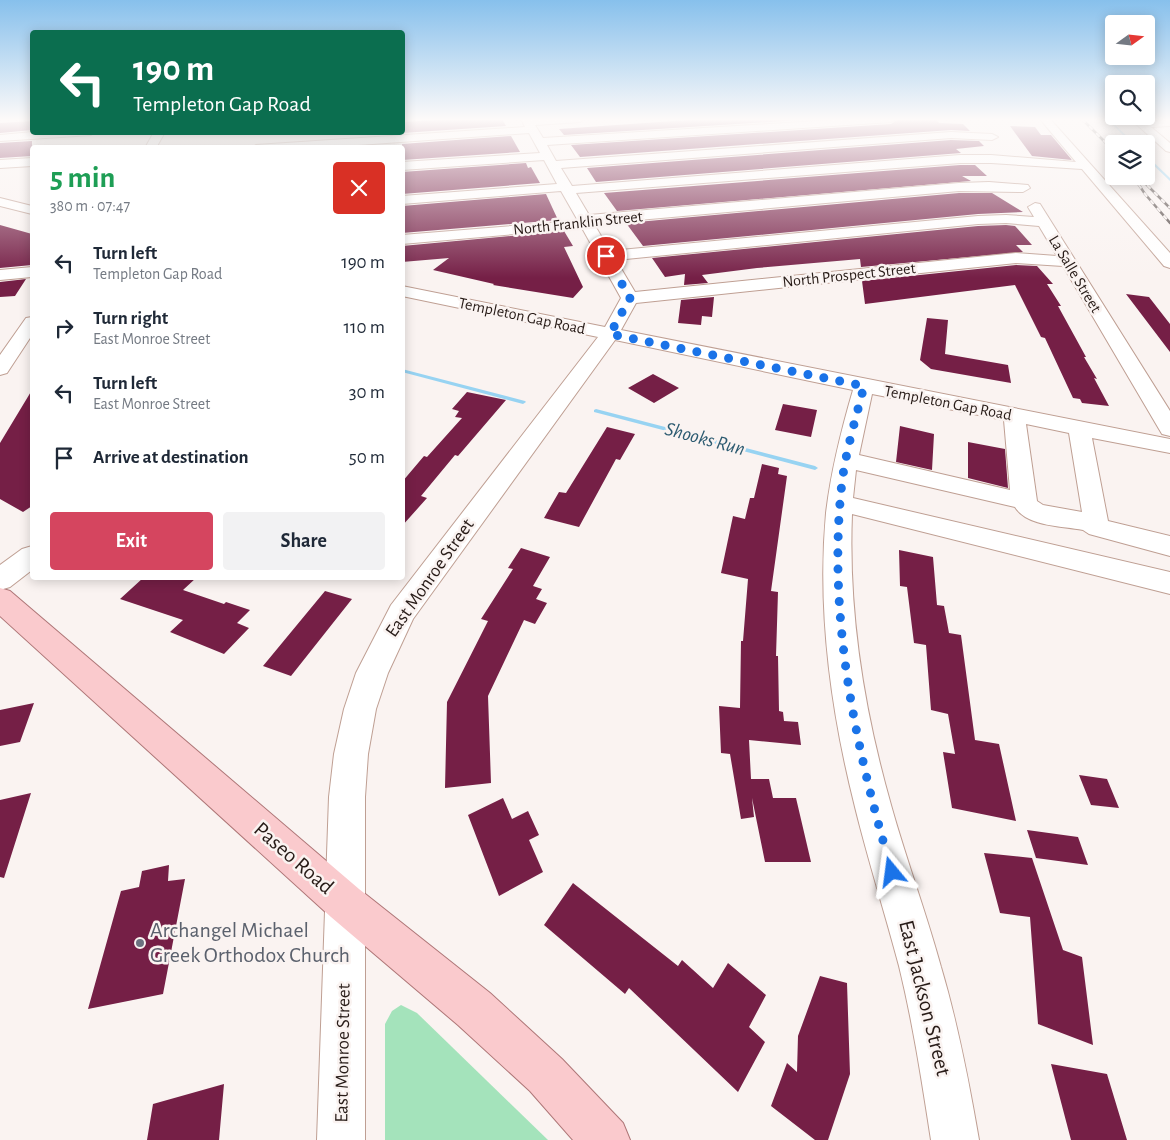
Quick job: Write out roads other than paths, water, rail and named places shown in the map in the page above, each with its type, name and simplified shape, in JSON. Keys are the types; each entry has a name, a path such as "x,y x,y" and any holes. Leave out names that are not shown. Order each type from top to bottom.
{"main road":[{"name":"Paseo Road","path":"0,599 345,903 474,1009 539,1068 606,1140"}],"street":[{"path":"557,172 630,298"},
{"path":"405,200 781,172"},
{"name":"La Salle Street","path":"1013,172 1170,430"},
{"path":"1090,172 1170,263"},
{"name":"North Franklin Street","path":"405,240 576,225 585,220 974,186 1023,188"},
{"path":"0,196 24,194"},
{"path":"0,202 30,210"},
{"path":"606,256 978,220 1006,219 1044,222"},
{"name":"North Prospect Street","path":"630,298 1002,259 1036,259 1068,262"},
{"path":"0,275 30,272"},
{"name":"Templeton Gap Road","path":"405,292 864,386 1170,446"},
{"name":"East Monroe Street","path":"341,1140 347,797 350,754 360,709 372,673 387,640 407,605 610,334 630,298"},
{"path":"9,328 30,324"},
{"path":"0,369 30,325"},
{"name":"East Jackson Street","path":"864,386 846,459 840,503 838,563 844,667 854,724 876,817 920,966 942,1060 955,1140"},
{"path":"1014,416 1024,501 1027,507 1037,513 1091,522 1098,528 1170,546"},
{"path":"1078,428 1096,520 1091,522"},
{"path":"846,459 1024,501"},
{"path":"840,503 1170,583"},
{"path":"0,580 30,558"}],"waterway":[{"path":"1162,172 1170,180"},
{"name":"Shooks Run","path":"405,371 523,402"},
{"name":"Shooks Run","path":"596,411 815,468"}],"railway":[{"path":"1139,185 1170,223"},
{"path":"1147,185 1170,208"}],"place":[{"name":"Archangel Michael Greek Orthodox Church","path":"140,943"}]}
